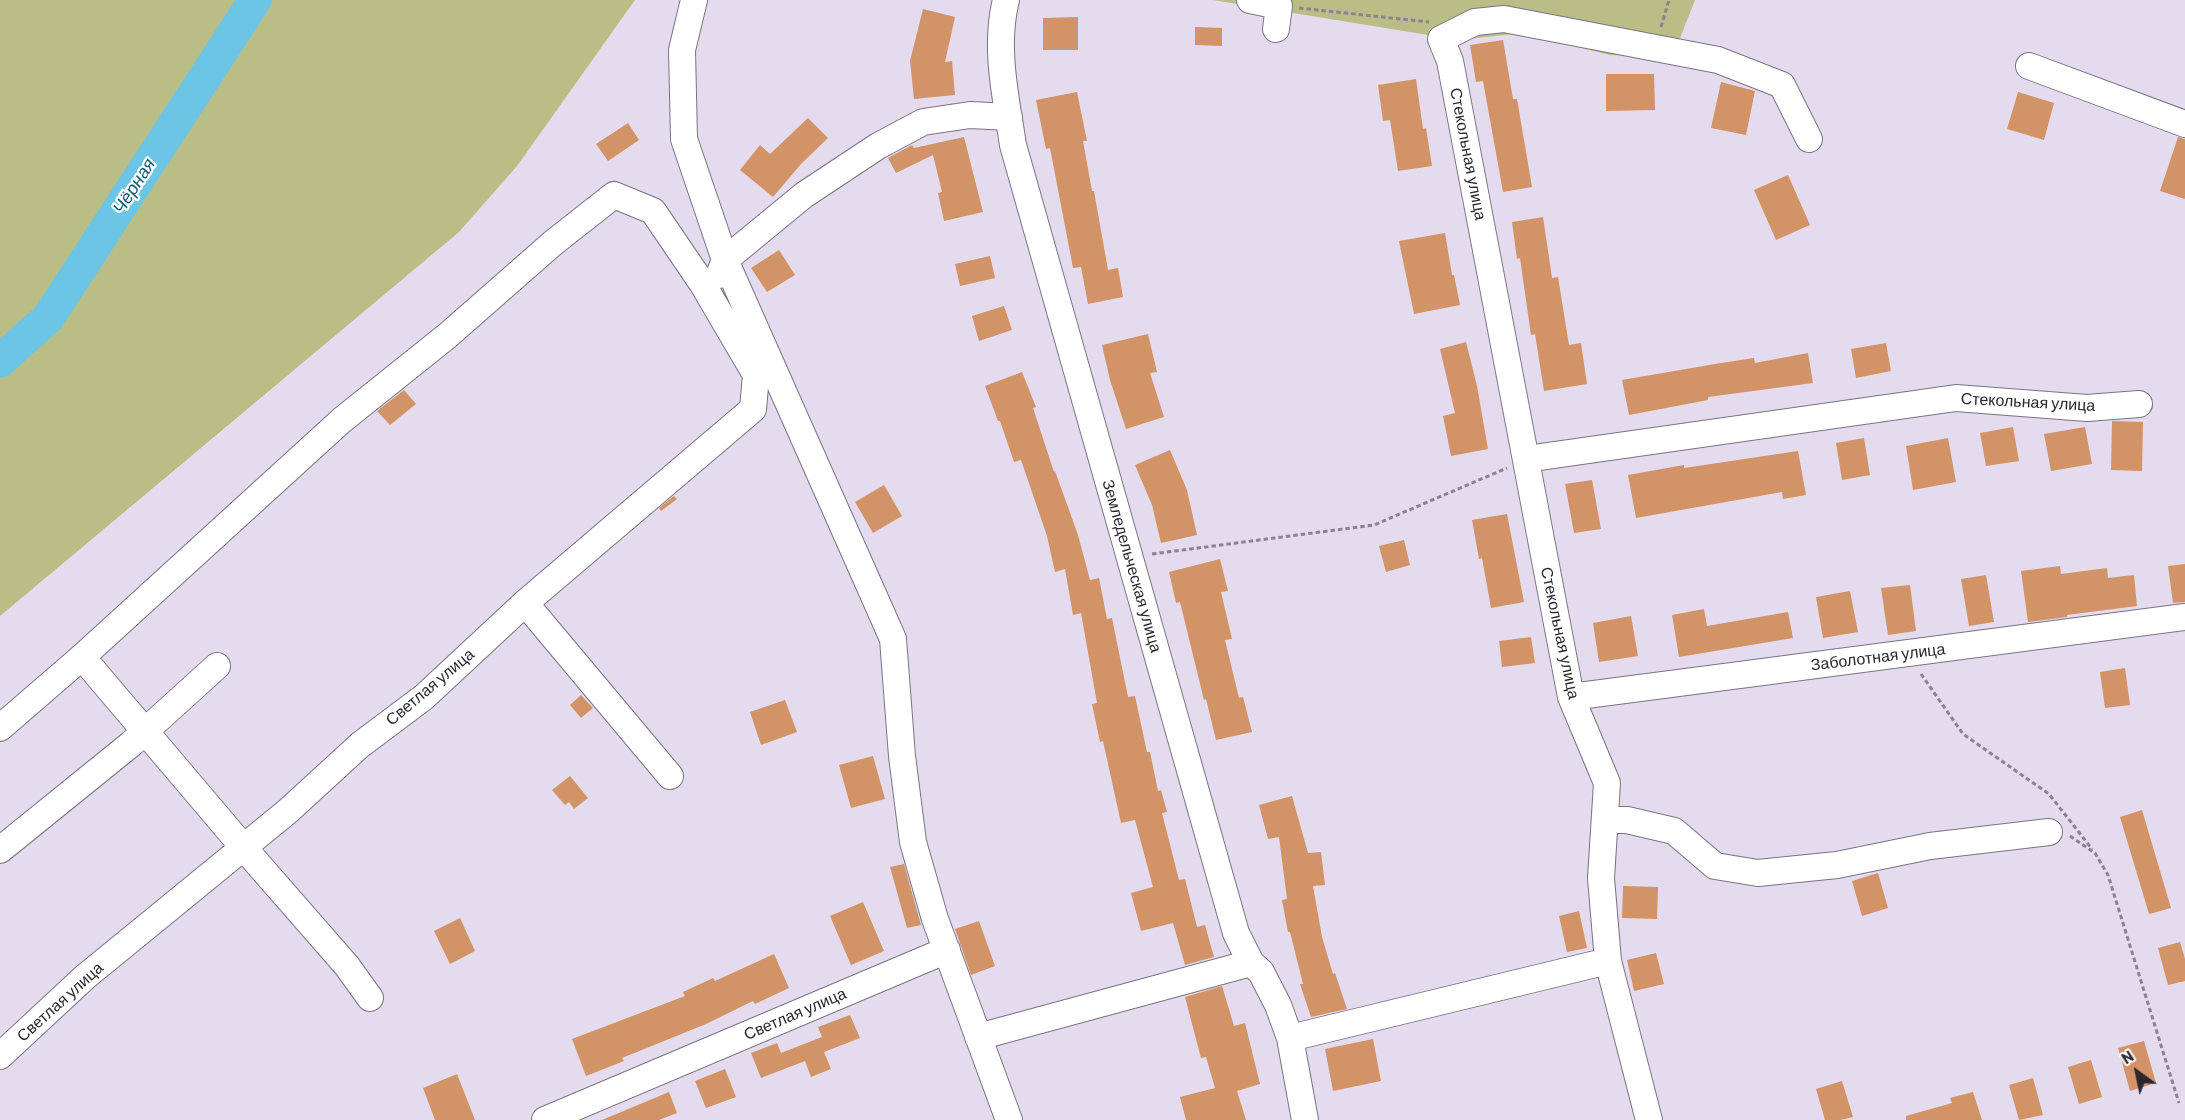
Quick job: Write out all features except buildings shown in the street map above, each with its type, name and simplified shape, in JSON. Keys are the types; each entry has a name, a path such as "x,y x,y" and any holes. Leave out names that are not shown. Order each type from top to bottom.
{"street":[{"path":"694,0 682,50 684,139 725,260 893,639 902,756 913,842 935,919 1009,1120"},
{"name":"Земледельческая улица","path":"1006,0 1001,18 1002,70 1013,145 1236,933 1251,963 1261,972 1278,1005 1290,1038 1305,1120"},
{"path":"1250,0 1278,17"},
{"path":"1445,50 1475,22 1504,19 1718,60 1782,86 1809,139"},
{"name":"Стекольная улица","path":"1445,50 1571,697 1607,783 1601,878 1608,962 1649,1120"},
{"path":"2030,66 2185,124"},
{"path":"702,283 718,278 725,260 804,195 878,147 923,122 970,115 1008,117"},
{"name":"Светлая улица","path":"0,728 82,657 342,420 447,336 553,243 614,195 653,211 702,283 756,375 753,409 525,603 424,697 360,745 288,811 86,977 0,1056"},
{"name":"Стекольная улица","path":"1526,459 1956,398 2087,408 2139,404"},
{"path":"525,603 670,776"},
{"name":"Заболотная улица","path":"1571,697 2185,616"},
{"path":"82,657 347,966 370,998"},
{"path":"0,850 146,731 217,666"},
{"path":"1606,820 1628,820 1674,831 1715,866 1758,873 1837,865 1930,846 2049,832"},
{"name":"Светлая улица","path":"545,1120 946,950"},
{"path":"1290,1038 1608,962"},
{"path":"978,1036 1251,963"}],"path":[{"path":"1654,48 1669,0"},
{"path":"1278,17 1428,20 1445,50"},
{"path":"1129,556 1374,525 1526,459"},
{"path":"1907,653 1963,734 2049,794 2095,853 2108,875 2179,1102"},
{"path":"2049,832 2062,831 2095,853"}],"green space":[{"path":"0,0 635,0 517,166 459,232 0,616"},
{"path":"1213,0 1695,0 1673,56 1610,55 1522,33 1459,40"}],"waterway":[{"name":"Чёрная","path":"0,361 48,318 255,0"}]}
